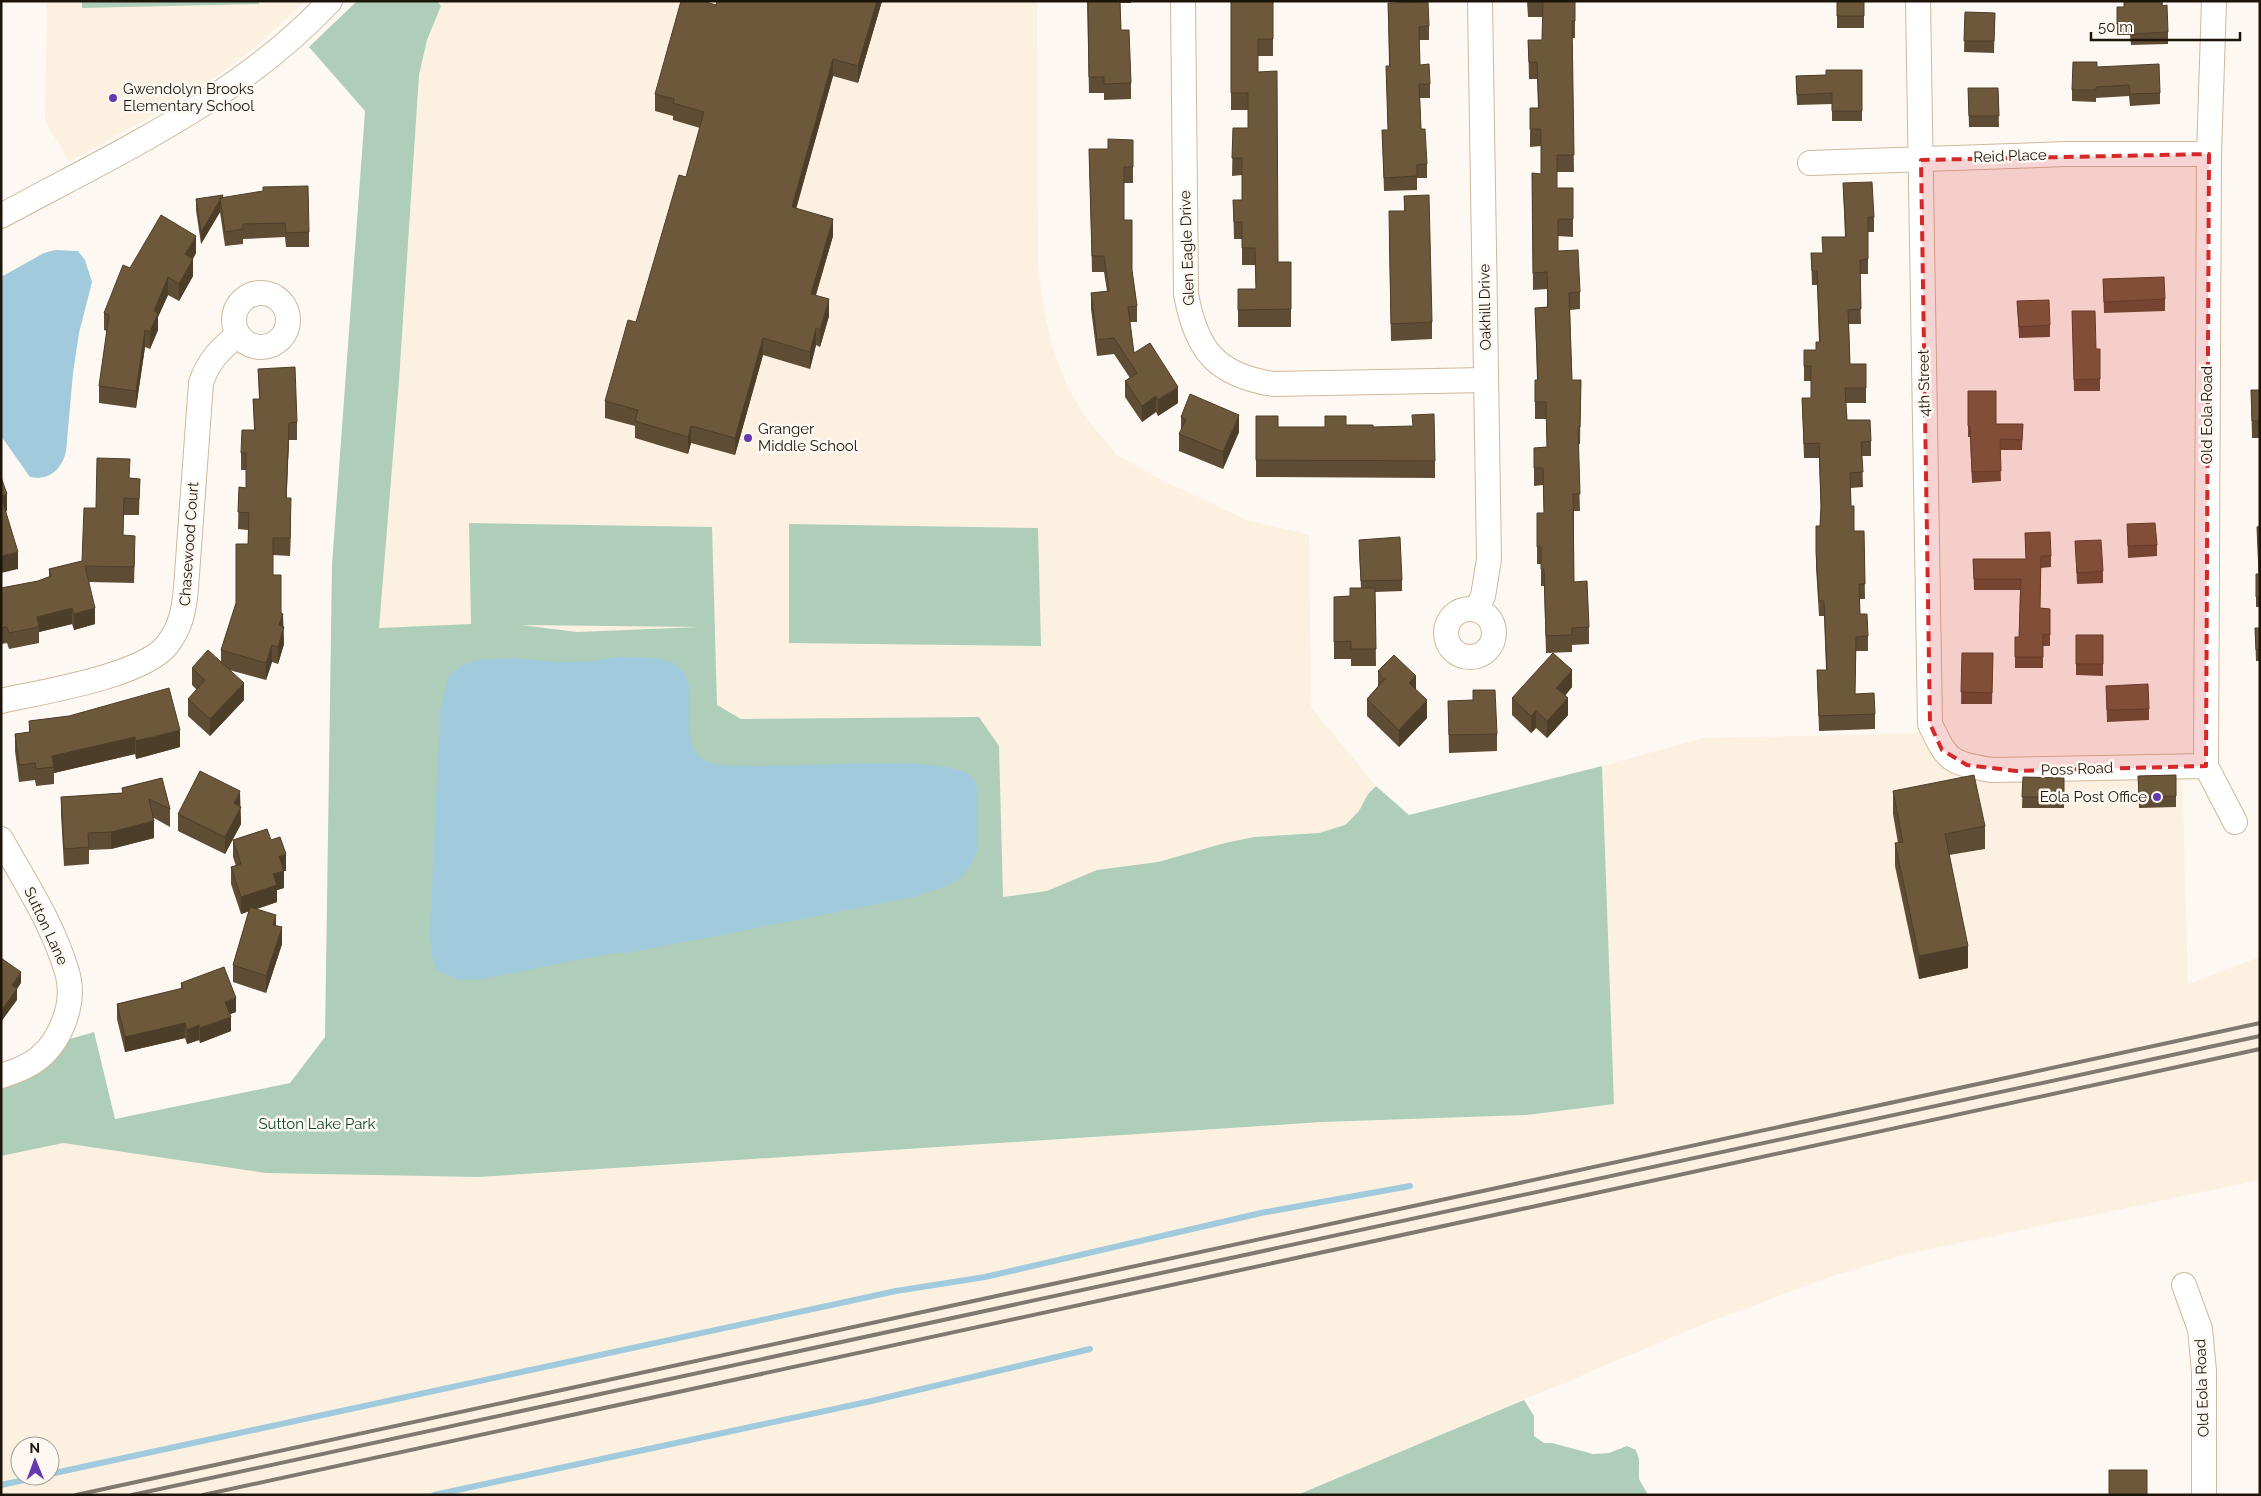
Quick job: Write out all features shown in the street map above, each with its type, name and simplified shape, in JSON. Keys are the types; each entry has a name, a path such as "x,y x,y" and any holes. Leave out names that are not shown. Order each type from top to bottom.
{"street":[{"path":"1,216 196,108 261,62 330,1"},
{"name":"Glen Eagle Drive","path":"1183,1 1186,294 1196,335 1206,351 1234,372 1251,380 1274,384 1486,380"},
{"name":"Oakhill Drive","path":"1476,610 1486,588 1490,560 1480,1"},
{"name":"4th Street","path":"1918,1 1930,724 1942,750 1951,759"},
{"name":"Old Eola Road","path":"2214,1 2209,154 2206,766 2235,822"},
{"name":"Reid Place","path":"1810,163 2067,154 2209,154"},
{"name":"Chasewood Court","path":"1,701 136,667 166,647 176,632 183,615 186,588 201,383 212,359 238,335"},
{"name":"Poss Road","path":"1951,759 1967,765 1991,770 2016,771 2206,766"},
{"name":"Sutton Lane","path":"1,839 49,925 68,973 69,996 65,1017 56,1038 39,1058 18,1070 1,1076"},
{"name":"Old Eola Road","path":"2184,1285 2200,1329 2203,1356 2204,1495"}],"highlighted area":[{"path":"2209,154 2206,766 2016,771 1967,765 1942,750 1930,724 1921,160"}],"shaded area":[{"name":"Gwendolyn Brooks Elementary School","path":"47,1 306,1 254,48 213,79 69,162 45,121"},
{"name":"Granger Middle School","path":"437,1 1037,1 1038,266 1043,305 1053,349 1068,388 1088,420 1117,455 1161,480 1247,520 1309,535 1311,707 1376,786 1368,794 1359,811 1345,825 1319,833 1225,843 1158,862 1097,870 1047,891 1002,897 999,747 979,717 741,719 716,705 715,627 577,632 554,628 494,624 378,628 399,381 419,75 427,40 441,6"},
{"path":"1938,733 1968,763 2182,766 2188,984 2260,957 2260,1180 1906,1254 1826,1278 1699,1326 1296,1495 1,1495 1,1156 63,1143 266,1173 478,1177 1322,1122 1527,1115 1614,1104 1602,766 1704,738"}],"green space":[{"path":"82,1 259,1 259,4 82,8"},
{"name":"Sutton Lake Park","path":"357,1 437,1 441,6 427,40 419,75 399,381 379,628 471,624 469,523 712,527 717,705 741,719 979,717 999,746 1003,897 1047,891 1097,870 1158,862 1225,843 1254,837 1319,833 1345,825 1359,811 1368,794 1376,786 1409,815 1602,766 1614,1104 1527,1115 1322,1122 478,1177 266,1173 63,1143 1,1156 1,1088 39,1073 54,1060 70,1039 94,1032 115,1119 290,1083 325,1037 332,565 365,111 309,47","holes":["522,625 700,627 577,632"]},
{"path":"789,524 1038,528 1041,646 789,643"},
{"path":"1524,1400 1534,1416 1534,1436 1544,1443 1552,1443 1593,1454 1609,1453 1627,1446 1636,1450 1639,1459 1639,1479 1648,1495 1297,1495"}],"water":[{"path":"55,250 78,251 85,260 92,282 79,333 73,373 66,452 61,464 53,473 37,478 30,477 1,436 1,277 44,253"},
{"path":"618,657 665,660 683,671 688,684 690,698 692,744 699,756 712,763 735,766 768,766 894,763 931,765 959,770 974,779 977,787 978,846 971,865 965,873 951,884 914,897 634,952 607,954 484,979 459,980 436,970 432,957 430,933 440,712 449,675 462,665 482,659 514,658 559,662 593,661"}],"building":[{"path":"681,1 703,1 716,5 717,1 877,1 858,66 833,59 792,207 833,219 811,294 829,299 820,330 816,328 810,352 763,338 735,438 691,426 688,437 635,421 638,410 605,401 628,320 636,322 679,175 686,177 704,112 673,103 674,99 655,94"},
{"path":"1088,1 1120,1 1121,30 1129,30 1131,83 1104,84 1104,77 1089,77"},
{"path":"1231,1 1273,1 1273,39 1258,39 1258,72 1277,71 1278,262 1291,262 1291,309 1238,310 1238,289 1256,289 1255,248 1242,248 1242,222 1234,222 1233,200 1242,200 1242,158 1232,158 1233,128 1248,128 1248,93 1231,93"},
{"path":"1543,1 1575,1 1575,21 1572,21 1574,155 1557,155 1557,188 1573,188 1573,219 1558,219 1558,251 1578,250 1580,292 1569,293 1572,380 1581,380 1580,427 1578,427 1580,494 1573,494 1574,582 1587,581 1589,627 1572,628 1572,635 1546,636 1544,569 1541,569 1541,547 1537,547 1537,513 1544,513 1543,468 1534,468 1534,448 1547,447 1546,402 1535,402 1535,380 1538,380 1535,308 1548,307 1547,272 1533,273 1532,173 1541,174 1541,129 1530,129 1530,108 1539,108 1537,62 1529,62 1528,40 1542,40"},
{"path":"1837,1 1864,1 1864,16 1837,16"},
{"path":"2124,1 2162,1 2162,6 2167,5 2168,32 2131,34 2130,24 2117,24 2117,7 2124,7"},
{"path":"1428,2 1429,26 1419,27 1420,65 1429,64 1430,84 1419,84 1421,129 1425,129 1427,164 1417,165 1417,176 1384,178 1382,130 1388,130 1386,66 1390,66 1388,3"},
{"path":"1965,12 1995,13 1994,41 1964,41"},
{"path":"2073,62 2097,62 2097,67 2159,64 2160,93 2130,94 2129,85 2096,87 2096,90 2072,90"},
{"path":"1826,70 1862,70 1862,111 1832,111 1832,93 1797,95 1796,76 1826,75"},
{"path":"1968,88 1998,88 1999,116 1969,116"},
{"path":"1108,139 1133,140 1133,167 1124,167 1124,220 1132,220 1132,270 1137,306 1128,307 1134,353 1150,343 1178,387 1158,400 1156,396 1142,406 1125,381 1137,373 1114,338 1097,340 1091,293 1109,291 1104,256 1092,256 1089,149 1108,149"},
{"path":"1872,182 1874,217 1868,217 1868,259 1860,260 1861,309 1848,310 1850,364 1866,364 1866,388 1845,388 1847,420 1870,420 1871,441 1861,442 1863,472 1850,473 1851,506 1854,506 1854,531 1864,531 1865,584 1859,584 1860,614 1867,614 1868,636 1856,637 1855,694 1874,693 1875,714 1819,716 1817,670 1827,670 1824,601 1819,601 1816,552 1816,526 1820,526 1821,506 1819,443 1804,444 1802,398 1811,398 1811,366 1804,366 1804,350 1816,350 1816,342 1820,342 1817,271 1812,271 1811,253 1823,253 1822,237 1846,237 1843,183"},
{"path":"308,186 309,232 286,233 285,223 243,224 243,229 225,232 220,198 263,191 263,187"},
{"path":"223,195 220,198 201,232 196,199"},
{"path":"1429,195 1432,322 1391,324 1389,211 1405,211 1404,196"},
{"path":"161,215 196,236 185,254 193,259 179,284 168,277 154,311 158,313 150,332 145,330 136,391 99,386 109,315 104,313 123,265 130,268"},
{"path":"2164,277 2165,299 2104,302 2103,279"},
{"path":"2049,300 2050,325 2019,327 2017,301"},
{"path":"2072,311 2095,311 2096,349 2100,349 2100,379 2074,380"},
{"path":"295,367 297,422 289,423 286,498 291,498 290,538 273,538 273,575 281,575 281,613 283,614 279,625 284,627 278,647 272,645 266,663 221,650 236,603 236,544 248,544 249,513 238,512 239,487 246,488 246,453 241,453 242,430 255,430 253,399 260,399 258,369"},
{"path":"2251,390 2260,390 2260,421 2252,421"},
{"path":"1968,391 1996,391 1996,424 2023,424 2022,440 2000,439 2001,471 1972,472 1970,426 1968,426"},
{"path":"1190,394 1239,415 1223,452 1179,434 1186,419 1181,417"},
{"path":"1434,414 1435,461 1256,460 1256,416 1278,416 1278,427 1325,427 1325,416 1346,416 1346,425 1373,425 1373,427 1413,426 1412,415"},
{"path":"97,458 130,459 129,478 140,479 139,499 124,498 123,535 135,536 134,567 85,566 95,608 74,614 72,608 37,617 39,627 9,633 7,627 1,628 1,588 38,581 51,576 49,569 82,561 84,508 96,508"},
{"path":"1,477 7,494 1,496"},
{"path":"1,496 18,552 1,556"},
{"path":"2155,523 2157,545 2128,546 2127,524"},
{"path":"2260,526 2260,597 2256,597 2256,574 2259,574 2257,527"},
{"path":"2050,532 2051,556 2041,556 2040,608 2050,609 2050,635 2043,634 2043,657 2015,657 2015,637 2019,637 2021,579 1974,579 1973,559 2026,559 2025,533"},
{"path":"1400,537 1402,580 1361,581 1359,540"},
{"path":"2101,540 2103,571 2077,573 2075,541"},
{"path":"1350,588 1375,588 1376,649 1351,649 1351,641 1334,642 1334,597 1350,596"},
{"path":"2255,628 2260,628 2260,649 2256,650"},
{"path":"2076,635 2103,635 2103,664 2076,664"},
{"path":"208,650 244,683 210,719 188,699 205,680 192,668"},
{"path":"1553,653 1572,670 1556,688 1568,698 1547,721 1536,711 1531,716 1512,698"},
{"path":"1962,653 1993,653 1992,693 1961,692"},
{"path":"1394,655 1416,676 1409,683 1427,700 1399,730 1367,699 1386,678 1378,671"},
{"path":"2148,684 2149,709 2107,710 2106,686"},
{"path":"169,688 180,730 136,741 135,737 52,756 54,767 36,769 35,763 19,765 15,734 30,732 29,721 69,716"},
{"path":"1473,690 1495,690 1497,734 1449,735 1448,701 1473,700"},
{"path":"200,771 240,791 234,803 241,807 225,837 178,814"},
{"path":"1974,775 1985,826 1945,834 1968,946 1919,956 1895,843 1903,842 1893,791"},
{"path":"2176,775 2176,796 2139,797 2138,776"},
{"path":"2023,777 2064,778 2064,797 2022,797"},
{"path":"162,778 170,809 149,799 154,821 111,832 88,833 89,847 64,849 61,797 123,793 122,788"},
{"path":"267,829 271,840 280,837 286,854 279,856 284,871 273,874 277,885 241,897 231,867 241,864 233,840"},
{"path":"250,907 276,915 273,925 282,927 266,976 233,965"},
{"path":"1,958 21,972 12,985 17,989 1,1011"},
{"path":"224,967 236,998 225,1002 231,1017 200,1028 199,1025 187,1030 185,1023 125,1037 117,1004 183,988 181,983"},
{"path":"2109,1470 2147,1470 2147,1495 2109,1495"}],"waterway":[{"path":"60,1472 896,1291 985,1277 1261,1213 1410,1186"},
{"path":"434,1495 867,1402 1090,1349"},
{"path":"1,1485 10,1483"}],"railway":[{"path":"76,1495 2260,1023"},
{"path":"132,1495 2260,1036"},
{"path":"203,1495 2260,1049"}],"place":[{"name":"Gwendolyn Brooks Elementary School","path":"113,98"},
{"name":"Granger Middle School","path":"748,438"},
{"name":"Eola Post Office","path":"2157,797"}]}
